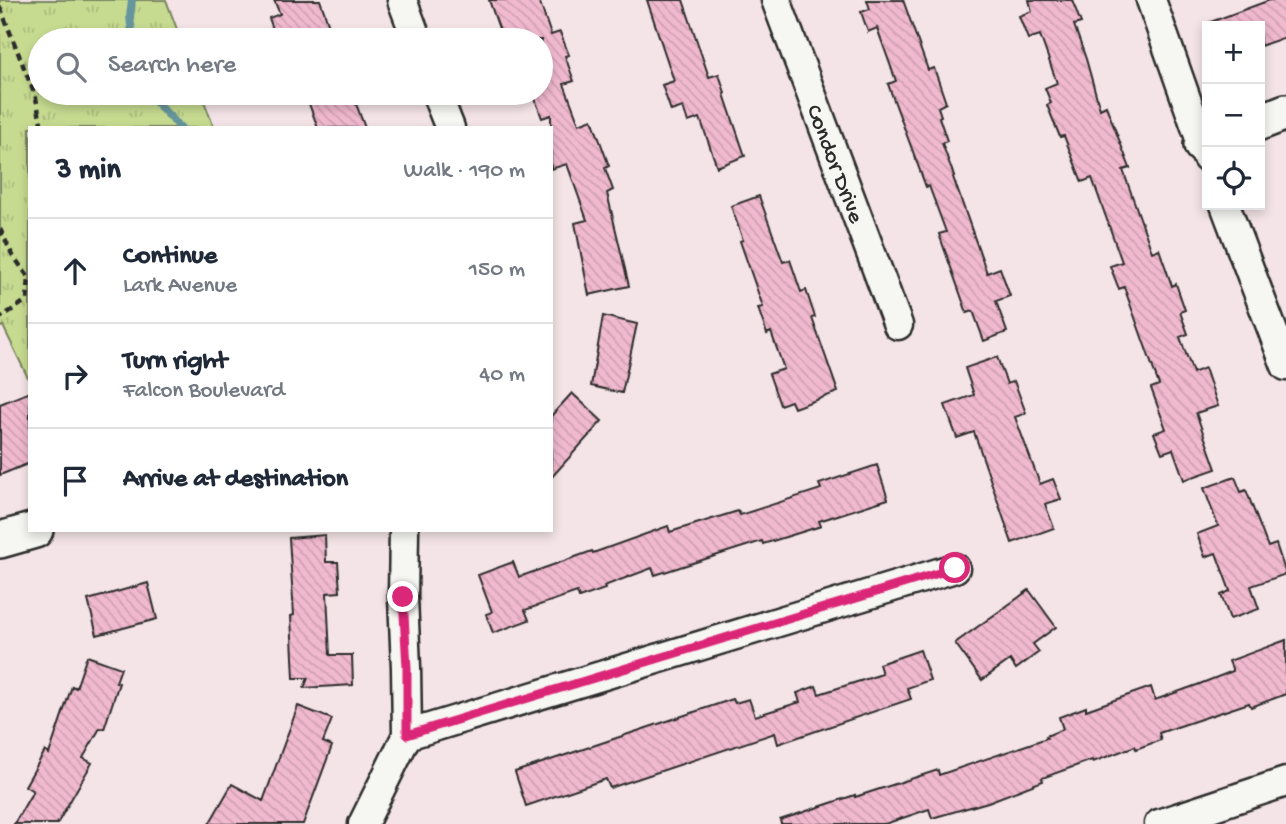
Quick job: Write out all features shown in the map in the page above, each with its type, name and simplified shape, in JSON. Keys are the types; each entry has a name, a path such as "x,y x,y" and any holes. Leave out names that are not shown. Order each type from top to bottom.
{"street":[{"path":"402,0 412,28"},
{"name":"Condor Drive","path":"776,0 898,325"},
{"path":"1151,0 1205,147"},
{"path":"441,105 449,126"},
{"path":"1265,120 1286,112"},
{"path":"1227,210 1286,366"},
{"path":"0,540 28,532"},
{"path":"363,824 407,735 404,532"},
{"path":"407,735 955,568"},
{"path":"1159,824 1286,782"}],"path":[{"path":"0,7 28,78"},
{"path":"37,105 42,126"},
{"path":"0,229 12,254 28,277"},
{"path":"0,318 28,300"}],"green space":[{"path":"0,0 166,0 176,28 28,28 28,105 205,105 213,126 28,126 28,378 3,326 0,327"}],"building":[{"path":"274,0 320,0 330,28 273,28 269,18 280,14"},
{"path":"489,0 539,0 549,28 499,28"},
{"path":"647,0 683,0 709,77 719,74 745,156 717,167 700,118 688,122 683,107 671,111 662,85 674,81"},
{"path":"867,0 903,0 928,70 934,68 946,103 938,107 947,141 942,143 953,177 987,273 1000,268 1010,296 996,301 1007,332 984,341 973,311 967,313 939,234 946,232 929,186 926,187 888,84 896,81 877,28 868,32 861,12 870,9"},
{"path":"1029,0 1072,0 1081,23 1074,25 1100,109 1106,106 1130,168 1123,170 1152,252 1159,249 1172,286 1176,284 1185,310 1180,312 1188,334 1180,337 1193,373 1205,368 1218,406 1196,413 1216,469 1184,480 1173,449 1162,453 1154,433 1166,429 1151,388 1159,385 1124,287 1119,289 1110,266 1122,262 1092,178 1082,182 1064,136 1060,137 1047,105 1051,103 1045,88 1057,83 1040,35 1028,39 1019,16 1032,11"},
{"path":"1270,0 1286,0 1286,37 1265,44 1265,21 1213,21"},
{"path":"560,32 569,55 565,56 574,81 564,84 579,124 592,119 609,166 605,168 613,190 607,193 629,286 589,295 575,223 587,220 567,164 553,168 551,115 542,118 537,105 553,105 553,34"},
{"path":"309,105 356,105 364,126 317,126"},
{"path":"759,196 783,262 790,260 801,292 806,290 815,317 812,318 838,392 794,408 791,401 780,405 769,374 784,369 771,332 767,334 758,308 763,307 731,206"},
{"path":"603,316 637,324 622,393 591,386"},
{"path":"997,357 1007,384 1014,381 1026,413 1015,417 1040,484 1053,479 1061,499 1045,504 1054,528 1012,543 974,432 957,438 945,405 974,395 965,368"},
{"path":"28,393 28,464 0,475 0,404"},
{"path":"572,393 602,421 553,476 553,414"},
{"path":"877,465 888,499 819,521 821,526 763,544 762,541 655,575 652,568 579,598 577,592 525,610 529,620 493,633 486,614 492,612 478,575 513,562 519,577 668,526 670,532 738,511 740,515 821,489 819,484"},
{"path":"1235,477 1241,492 1246,490 1268,547 1276,544 1286,574 1251,586 1259,609 1230,619 1221,595 1230,591 1216,553 1205,557 1197,534 1218,526 1204,488"},
{"path":"325,535 326,562 338,562 340,592 327,593 330,655 352,655 353,685 304,688 308,678 294,678 291,616 294,615 289,538"},
{"path":"148,583 157,619 97,635 88,600"},
{"path":"1029,590 1056,627 1033,644 1039,652 1016,669 1010,660 982,680 955,643"},
{"path":"1286,640 1286,694 1251,707 1249,703 1159,733 1161,740 1136,749 1135,746 1093,762 1092,760 988,802 932,818 929,809 885,824 781,824 780,820 855,795 938,770 939,775 1047,738 1046,736 1063,729 1059,717 1086,707 1086,710 1151,687 1155,700 1197,685 1233,671 1229,661"},
{"path":"920,650 930,680 907,688 911,699 778,744 775,733 610,788 606,779 526,806 515,772 733,699 735,703 749,699 755,716 800,702 797,693 816,686 819,694 882,674 879,664"},
{"path":"87,656 121,668 116,682 119,683 104,729 100,728 83,758 92,763 57,824 14,824 33,791 25,786 45,751 49,754 72,686 76,688"},
{"path":"298,706 332,719 323,742 332,746 303,824 209,824 232,784 263,801"}],"waterway":[{"path":"131,28 132,0"},
{"path":"159,105 179,126"}],"route":[{"path":"403,597 407,735 955,568"}]}
